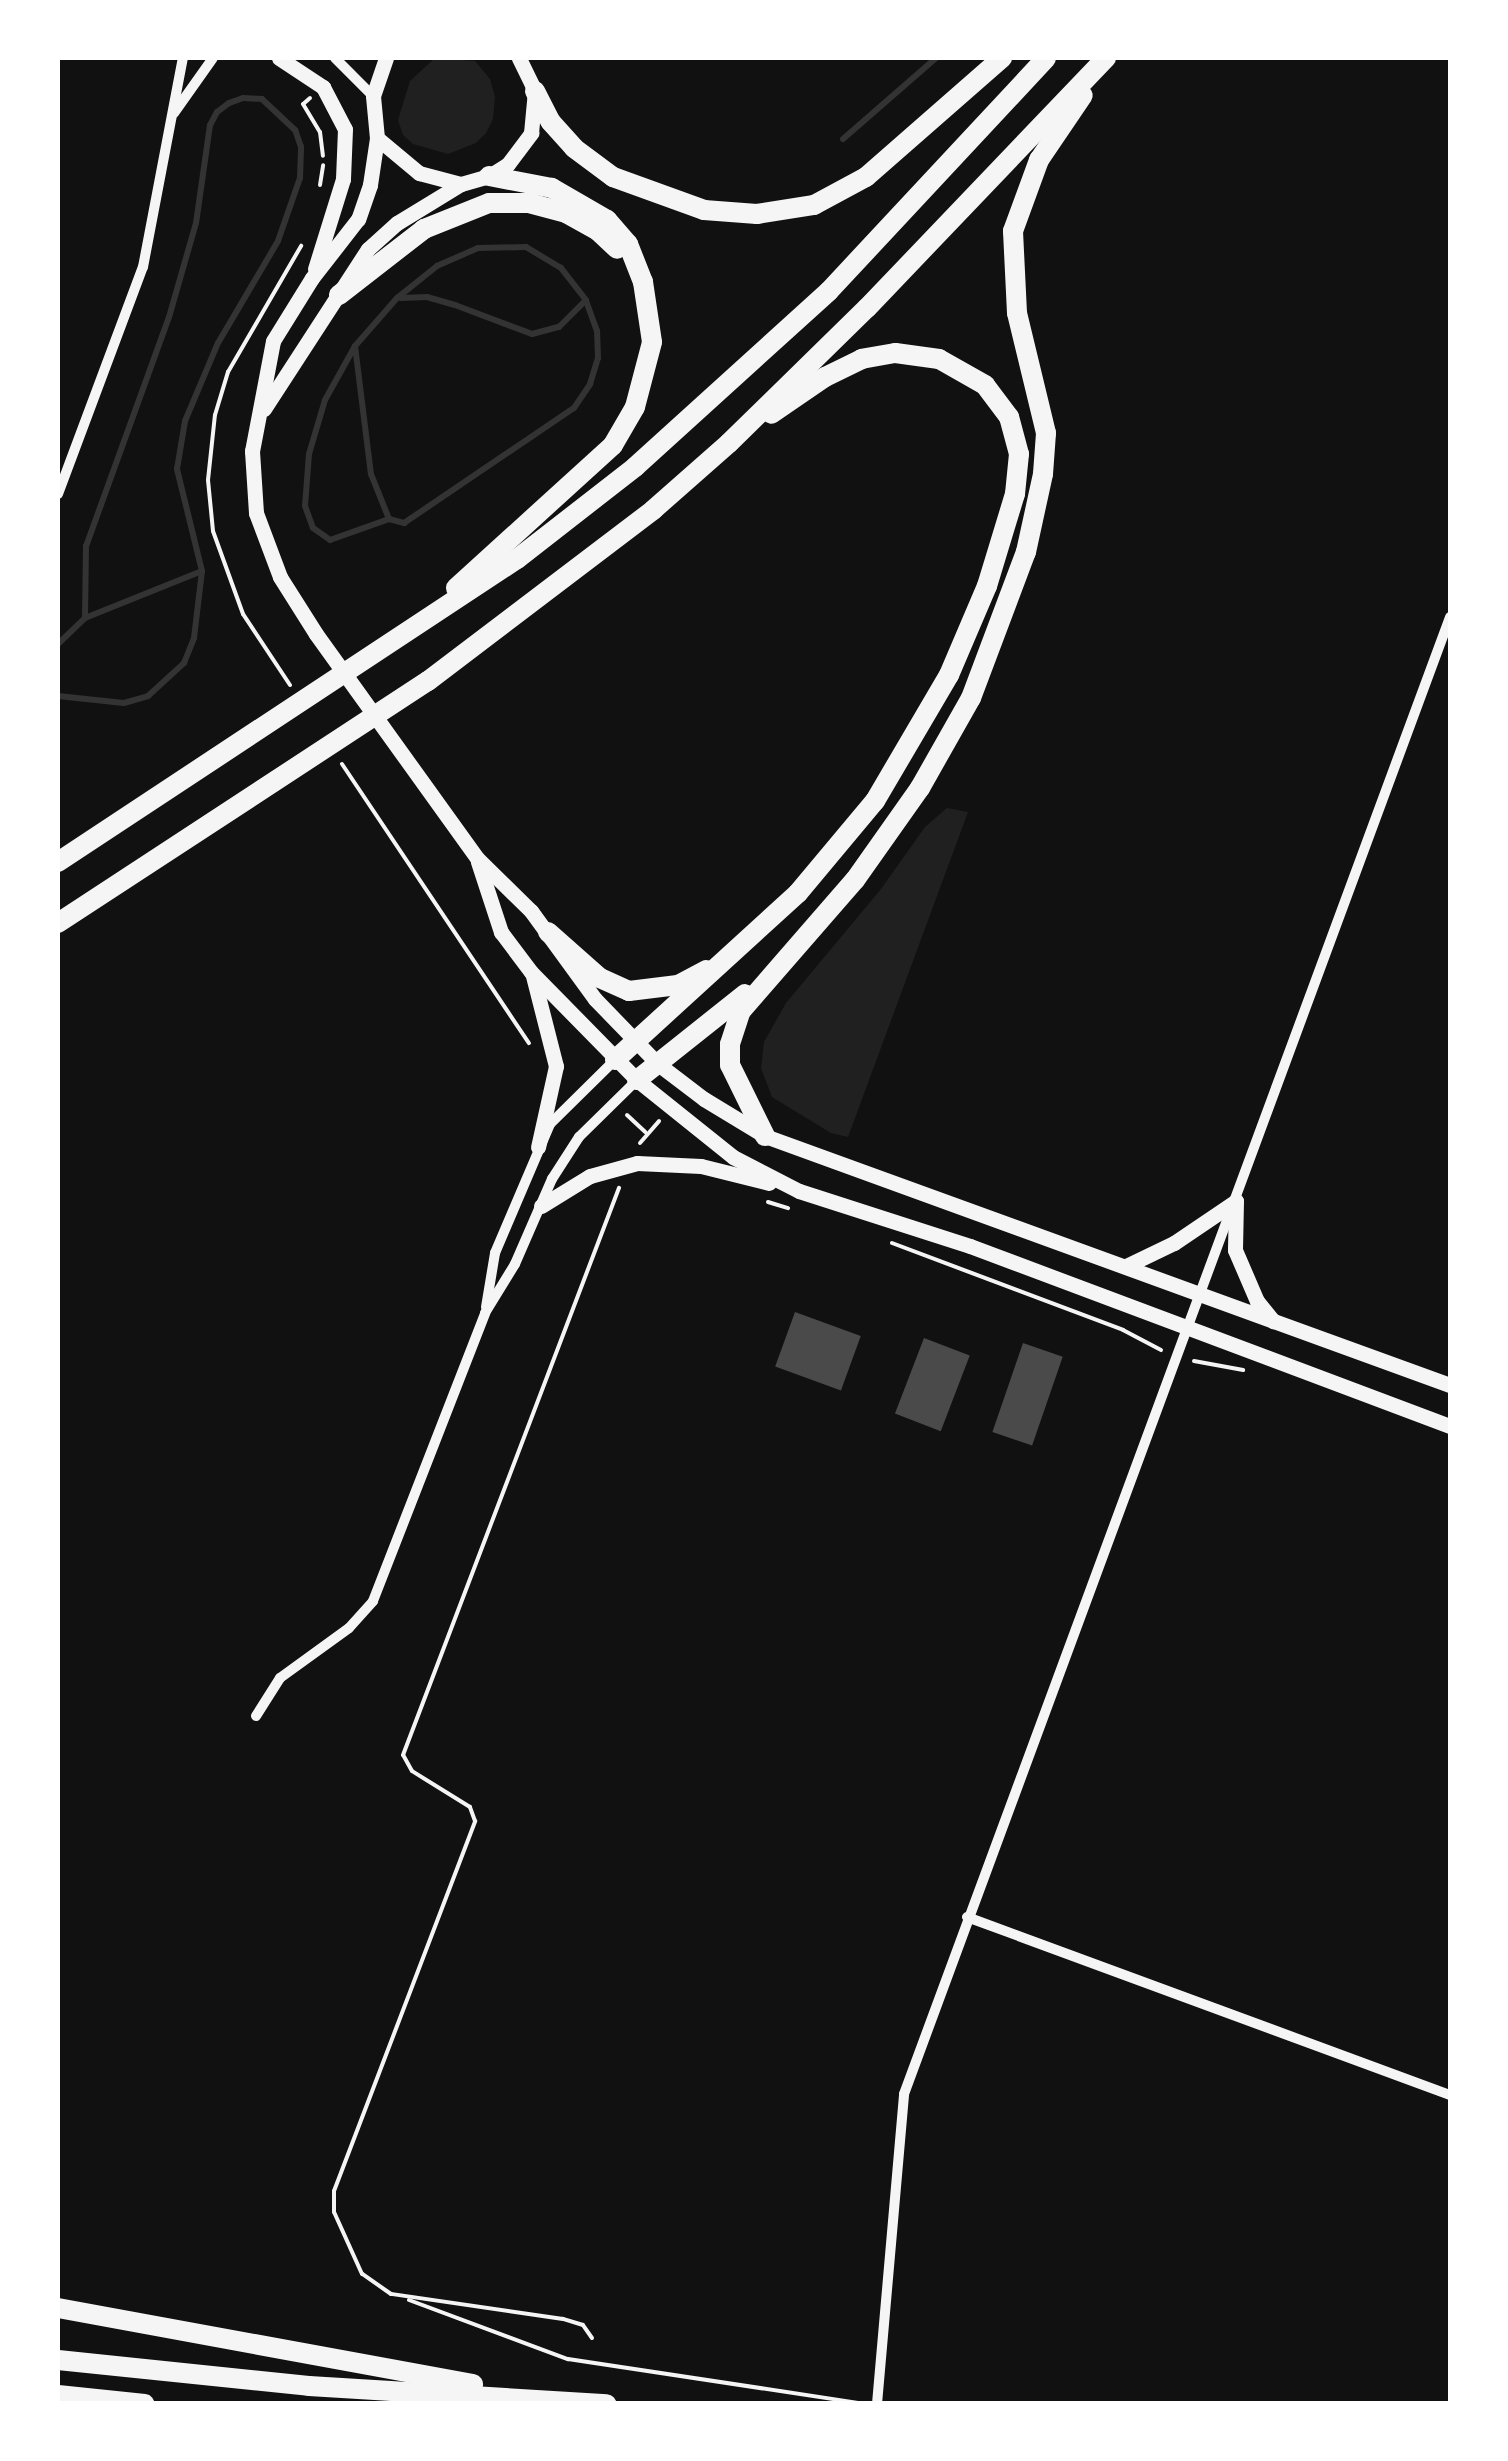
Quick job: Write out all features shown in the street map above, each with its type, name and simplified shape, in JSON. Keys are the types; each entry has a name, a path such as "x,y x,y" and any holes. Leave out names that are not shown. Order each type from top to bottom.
{"highway":[{"path":"535,92 550,122 574,148 613,177 704,210 757,214 814,205 866,177 1002,58"},
{"path":"58,862 399,640 517,558 634,466 746,370 898,220 1046,58"},
{"path":"58,922 428,681 575,573 729,443 867,308 1107,58"},
{"path":"638,1080 764,979 836,903 896,824 949,739 993,647 1026,552 1046,454 1045,418 1016,313 1014,231 1039,160 1107,58"},
{"path":"399,640 613,445 635,407 648,365 651,317 628,244 592,208 552,188 490,176"},
{"path":"338,295 424,229 469,208 508,202 547,206 582,220 621,252 643,282"},
{"path":"616,1060 733,956 854,829 936,702 1000,550 1016,494 1019,454 1010,417 985,385 939,358 895,353 862,359 825,377 729,443"},
{"path":"548,932 600,978 640,992 678,984 733,956"},
{"path":"764,979 734,1028 730,1065 765,1136"},
{"path":"58,2312 559,2399"},
{"path":"58,2360 310,2386 606,2404"},
{"path":"58,2395 145,2404"}],"street":[{"path":"58,494 143,268 183,58"},
{"path":"170,122 191,84 214,58"},
{"path":"279,58 322,86 346,129 343,179 312,278"},
{"path":"335,58 372,96"},
{"path":"386,58 372,96 376,138 370,185 358,219 312,278 273,342 258,416 252,487 256,513 280,578 477,858 548,932 595,999 658,1064 704,1099 765,1136 1450,1385"},
{"path":"258,416 368,249 406,217 461,184 490,176 508,164 530,133 535,92 520,58"},
{"path":"376,138 419,174 461,184"},
{"path":"878,2404 904,2094 1450,617"},
{"path":"477,858 501,932 531,972 616,1060 711,1142 800,1191"},
{"path":"531,972 556,1066 538,1147"},
{"path":"256,1716 280,1678 349,1628 373,1601 484,1313 495,1253 538,1147 562,1108 616,1060"},
{"path":"484,1313 516,1264 564,1156 638,1080"},
{"path":"541,1206 590,1176 637,1162 700,1166 800,1191 970,1246 1450,1426"},
{"path":"1126,1266 1174,1244 1236,1201"},
{"path":"1236,1201 1235,1250 1257,1301 1275,1324"},
{"path":"967,1917 1450,2094"}],"path":[{"path":"303,104 315,121 322,147 318,198"},
{"path":"290,686 243,614 213,530 208,480 215,415 228,372 306,234"},
{"path":"332,749 512,1012 533,1052"},
{"path":"622,1182 402,1755 412,1771 470,1807 475,1822 334,2191 334,2212 362,2274 378,2288 568,2359 865,2404"},
{"path":"754,1198 801,1212"},
{"path":"881,1238 1123,1330 1140,1342"},
{"path":"404,2299 563,2319 583,2326 592,2338"}],"shaded area":[{"path":"435,58 475,61 490,79 495,97 493,119 486,133 476,143 448,154 413,144 403,135 398,120 410,81"},
{"path":"947,808 968,812 848,1137 831,1133 772,1097 761,1068 764,1042 786,1003 881,889 925,827"}],"building":[{"path":"795,1312 861,1336 841,1390 775,1367"},
{"path":"924,1338 970,1356 941,1431 895,1414"},
{"path":"1023,1343 1063,1357 1032,1446 992,1432"}],"waterway":[{"path":"843,139 936,58"},
{"path":"58,696 124,703 148,696 184,663 194,638 202,571 177,469 185,421 218,343 278,241 300,178 301,147 295,130 262,99 243,98 229,103 217,112 210,125 196,223 169,317 86,546 85,618"},
{"path":"355,346 371,474 389,519 404,523 574,408 590,384 598,358 597,331 586,300 561,268 526,247 478,248 437,266 397,298 355,346 325,400 309,454 305,506 313,528 330,540 389,519"},
{"path":"401,298 427,297 532,334 559,327 586,300"},
{"path":"58,644 85,618 202,571"}]}
